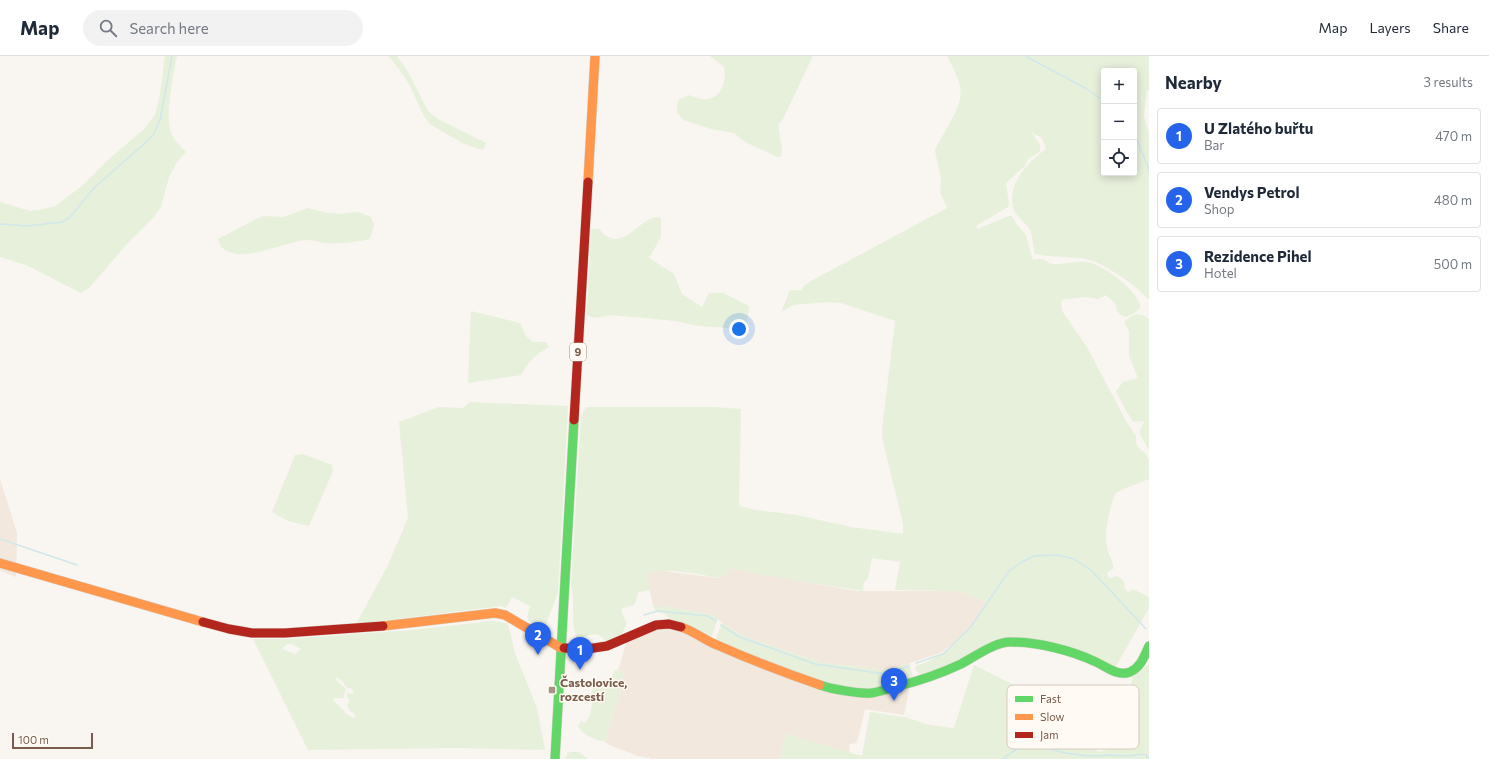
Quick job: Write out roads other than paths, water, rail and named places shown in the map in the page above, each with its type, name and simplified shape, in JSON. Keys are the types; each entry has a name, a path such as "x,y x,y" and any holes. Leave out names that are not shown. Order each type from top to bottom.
{"street":[{"name":"9","path":"555,759 595,56"},
{"path":"0,563 229,628 252,633 285,633 405,624 495,613 505,614 561,648 587,649 607,646 656,625 668,624 691,630 714,644 772,668 830,688 871,693 930,678 961,664 986,650 1008,642 1034,643 1074,654 1122,673 1129,672 1141,664 1149,646"}],"waterway":[{"path":"0,224 27,226 62,222 70,217 95,187 153,135 160,120 172,56"},
{"path":"1026,56 1087,89 1101,99"},
{"path":"1137,140 1149,170"},
{"path":"0,539 77,565"},
{"path":"916,663 943,654 970,628 1009,571 1020,563 1034,556 1057,555 1074,559 1092,571 1146,629"},
{"path":"644,615 658,611 708,616 716,621"},
{"path":"721,625 740,637 815,664 885,674 909,666"},
{"path":"1003,759 1017,749"},
{"path":"1051,749 1084,756 1146,755 1149,759"}],"place":[{"name":"Vendys Petrol","path":"538,655"},
{"name":"U Zlatého buřtu","path":"580,670"},
{"name":"Častolovice, rozcestí","path":"552,690"},
{"name":"Rezidence Pihel","path":"894,701"}]}
